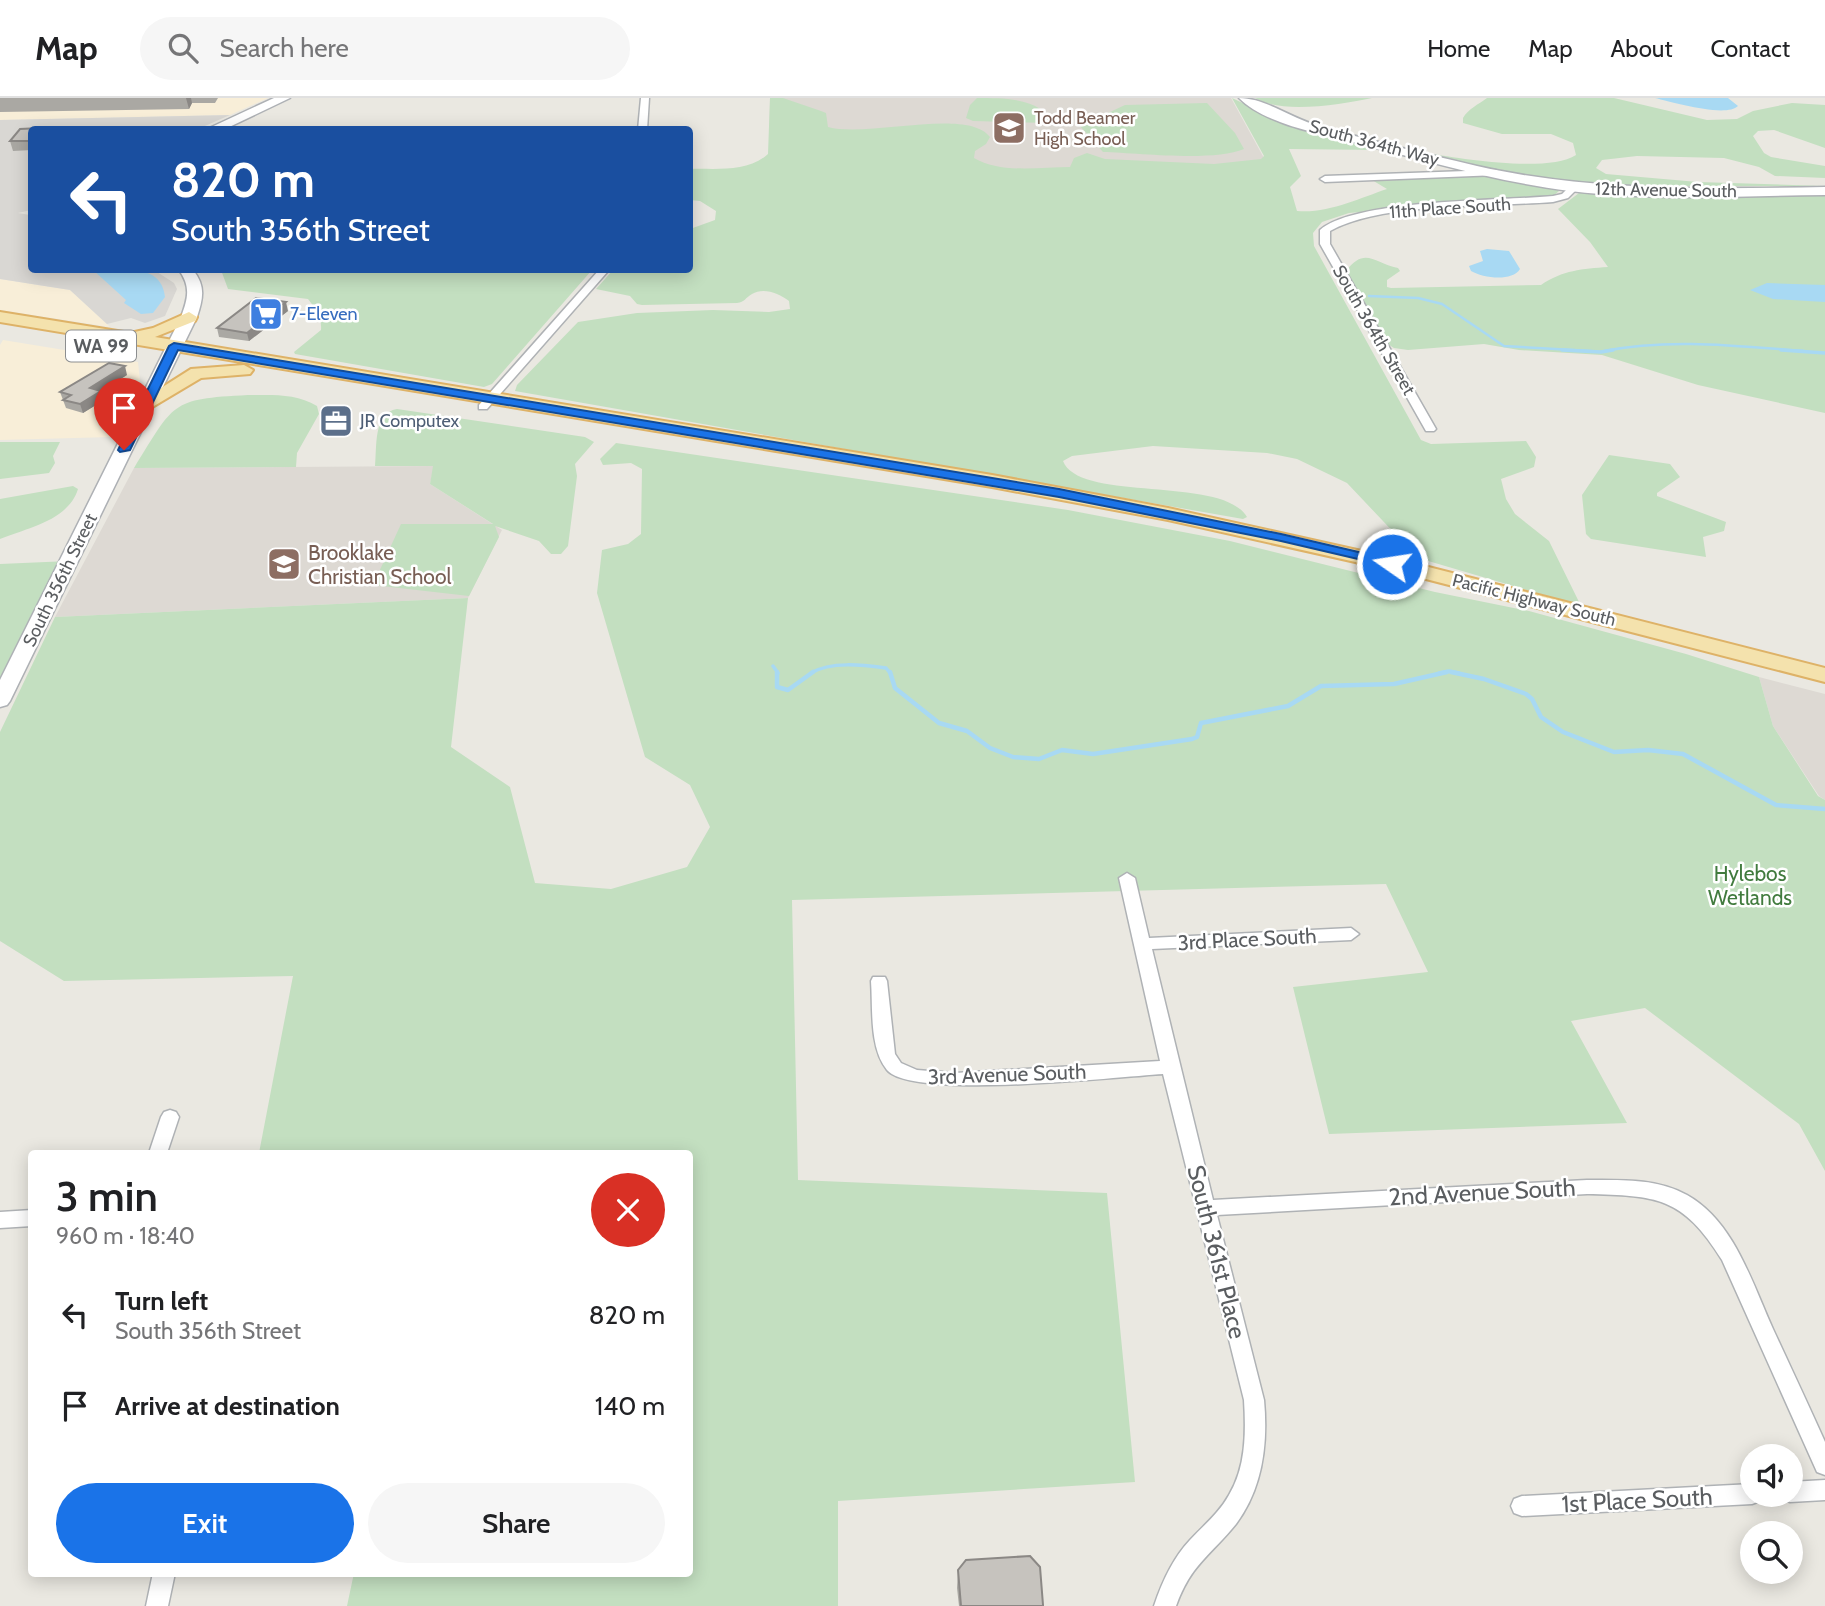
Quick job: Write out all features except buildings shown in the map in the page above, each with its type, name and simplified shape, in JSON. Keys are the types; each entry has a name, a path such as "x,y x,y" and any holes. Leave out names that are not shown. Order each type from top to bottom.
{"main road":[{"name":"South 356th Street","path":"171,352 189,317 197,293 196,284 188,273"},
{"name":"Pacific Highway South","path":"0,317 107,334 244,370 486,403 972,485 1207,528 1416,576 1825,683"},
{"path":"107,334 149,334 189,317"},
{"name":"Pacific Highway South","path":"0,330 171,352 1004,484 1168,514 1392,564 1825,675"},
{"path":"148,402 197,373 244,370"},
{"name":"South 356th Street","path":"0,701 148,402"}],"street":[{"path":"220,126 284,98"},
{"path":"642,126 645,98"},
{"name":"South 364th Way","path":"1245,98 1291,120 1330,132 1501,175"},
{"path":"1325,179 1501,175"},
{"name":"12th Avenue South","path":"1501,175 1574,187 1678,191 1825,191"},
{"name":"11th Place South","path":"1325,230 1339,221 1374,214 1433,206 1553,199 1565,196 1574,187"},
{"name":"South 364th Street","path":"1325,230 1325,244 1430,429"},
{"path":"486,403 601,273"},
{"name":"South 356th Street","path":"148,402 171,352"},
{"name":"South 361st Place","path":"1126,878 1170,1067 1254,1400 1256,1449 1247,1479 1231,1512 1181,1569 1166,1606"},
{"name":"3rd Place South","path":"1143,944 1352,934"},
{"name":"3rd Avenue South","path":"879,981 886,1055 895,1068 915,1076 955,1080 1170,1067"},
{"path":"159,1150 170,1117"},
{"name":"2nd Avenue South","path":"1206,1208 1519,1189 1639,1188 1682,1201 1713,1229 1730,1256 1825,1465"},
{"path":"0,1220 28,1218"},
{"path":"1803,1491 1825,1490"},
{"name":"1st Place South","path":"1522,1506 1740,1495"},
{"path":"157,1606 163,1577"}],"shaded area":[{"path":"0,98 268,98 230,115 0,120"},
{"name":"Todd Beamer High School","path":"770,98 1231,98 1276,180 768,192"},
{"path":"230,115 205,126 28,126 28,211 18,213 28,215 28,273 159,273 174,283 177,289 165,316 145,323 131,318 107,324 70,290 0,279 0,120"},
{"path":"0,279 70,290 110,327 0,310"},
{"path":"3,340 138,362 140,380 112,437 0,440 0,345"},
{"name":"Brooklake Christian School","path":"434,466 430,484 502,530 468,598 55,617 134,468"},
{"path":"1759,677 1825,694 1825,800 1819,796 1773,726"}],"green space":[{"path":"770,98 783,98 826,113 828,127 867,129 961,124 978,128 990,137 986,144 975,151 974,158 1008,168 1070,167 1074,158 1087,153 1105,159 1214,164 1261,159 1264,156 1232,98 1279,120 1377,150 1289,149 1301,176 1290,187 1297,211 1332,208 1387,189 1372,180 1377,179 1480,176 1556,188 1559,191 1553,196 1532,199 1478,201 1349,213 1322,222 1313,233 1314,246 1421,440 1431,444 1526,441 1536,457 1534,467 1501,479 1506,499 1515,514 1549,541 1581,606 1418,558 1347,483 1297,459 1267,453 1153,446 1072,456 1063,461 1075,474 1095,482 1210,496 1233,504 1247,517 1243,519 515,391 517,385 578,322 637,313 713,310 769,312 790,309 789,301 776,293 766,291 756,292 737,303 642,305 637,304 630,296 596,289 610,273 693,273 693,228 715,220 716,211 700,201 693,200 693,169 741,167 768,154"},
{"path":"977,98 1007,99 1035,106 1049,117 1049,123 973,121 966,118 970,105"},
{"path":"1255,98 1372,98 1296,107 1280,106"},
{"path":"1487,98 1614,98 1707,120 1737,119 1753,111 1792,103 1825,105 1825,148 1774,130 1758,131 1753,136 1764,153 1771,157 1825,166 1825,178 1775,176 1759,167 1724,158 1637,156 1602,160 1596,168 1606,174 1698,182 1823,186 1606,186 1516,175 1428,153 1526,164 1563,160 1576,155 1573,143 1551,134 1502,134 1463,123 1468,112"},
{"path":"1207,103 1235,133 1244,149 1231,153 1195,156 1103,152 1080,126 1125,105"},
{"path":"1579,193 1825,194 1825,413 1698,385 1602,355 1519,350 1484,344 1408,350 1394,348 1386,343 1346,271 1353,263 1364,258 1398,268 1400,271 1387,280 1387,287 1391,288 1541,285 1565,273 1608,267 1590,242 1558,209"},
{"path":"222,273 589,273 492,384 484,387 295,354 294,352 321,330 318,313 308,299 228,289"},
{"path":"248,395 292,397 317,406 319,414 297,453 296,467 134,468 167,417 177,409 203,399"},
{"path":"397,409 585,437 594,442 575,464 577,476 568,546 561,554 551,554 539,541 495,526 499,537 469,596 373,585 401,524 493,524 430,484 433,466 375,466 380,424 389,412"},
{"path":"0,442 60,442 53,456 55,463 49,473 0,479"},
{"name":"Hylebos Wetlands","path":"616,443 1068,510 1230,541 1435,592 1529,611 1759,677 1773,726 1818,796 1825,800 1825,1171 1799,1124 1645,1008 1571,1021 1627,1123 1329,1134 1293,987 1428,972 1386,884 792,900 798,1180 1107,1193 1135,1482 838,1501 838,1606 347,1606 353,1577 693,1577 693,1150 260,1150 293,976 64,981 0,941 0,732 55,617 468,598 451,747 510,787 535,883 611,889 687,867 710,827 690,785 645,757 597,593 602,550 628,544 641,534 642,469 631,463 603,465 600,459"},
{"path":"1609,455 1670,464 1680,477 1657,493 1657,496 1726,522 1724,531 1703,537 1706,557 1591,539 1586,534 1582,495"},
{"path":"73,486 78,489 73,500 56,516 0,539 0,499"},
{"path":"69,561 0,701 0,564"}],"water":[{"path":"1655,98 1728,98 1738,106 1711,110"},
{"path":"1480,251 1509,251 1520,269 1511,276 1497,278 1471,271 1469,266 1483,261"},
{"path":"96,273 147,273 156,278 162,286 165,297 153,313 141,314 124,303 126,300"},
{"path":"1767,283 1825,285 1825,302 1773,299 1750,290"}],"waterway":[{"path":"1369,296 1418,298 1442,304 1504,346 1591,351"},
{"path":"1604,351 1679,344 1804,351"},
{"path":"1562,350 1613,350"},
{"path":"1781,350 1825,353"},
{"path":"813,672 847,665 886,668 890,673"},
{"path":"773,666 778,673"},
{"path":"777,672 777,687 788,690 813,672"},
{"path":"890,672 895,688 939,723 967,731 990,748 1013,757 1039,759 1062,750 1093,754 1192,739 1197,737 1201,723 1288,706 1321,686 1394,684 1447,672"},
{"path":"1451,672 1484,679 1526,694 1532,699 1541,717 1563,732 1614,752 1648,750 1683,754 1776,805 1825,809"},
{"path":"1439,673 1459,673"}],"place":[{"name":"Todd Beamer High School","path":"1009,128"},
{"name":"7-Eleven","path":"266,314"},
{"name":"JR Computex","path":"336,421"},
{"name":"Brooklake Christian School","path":"284,564"}],"route":[{"path":"124,450 174,346 1059,493 1281,537 1392,564"}]}
